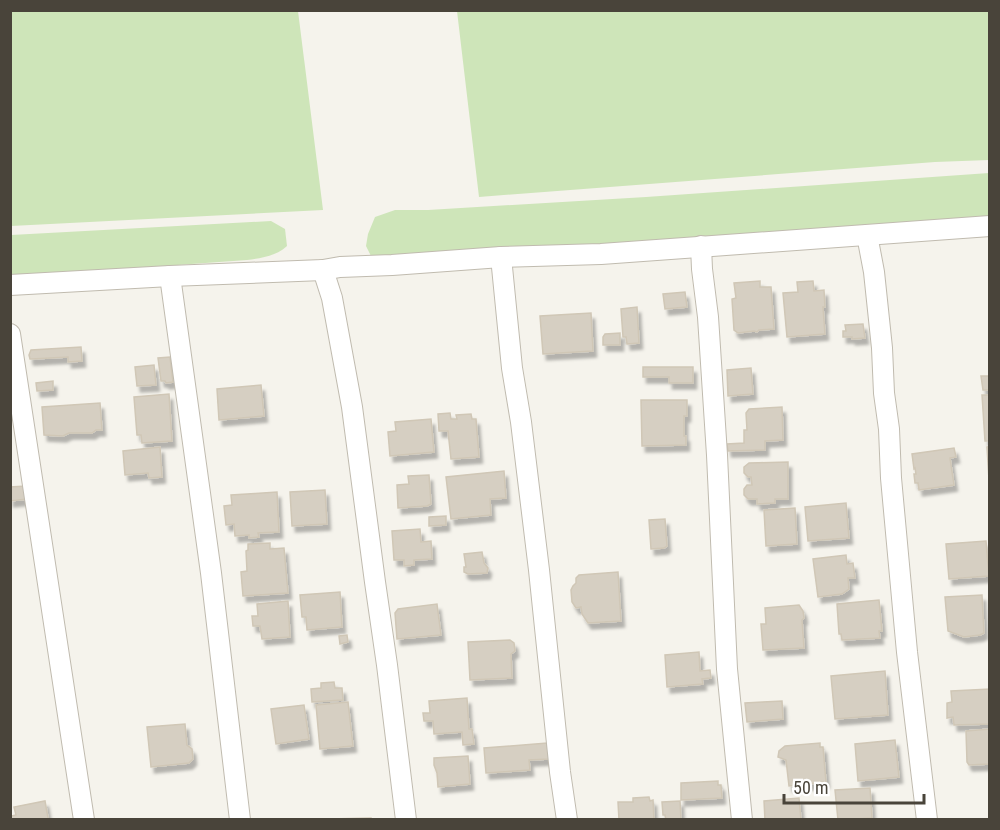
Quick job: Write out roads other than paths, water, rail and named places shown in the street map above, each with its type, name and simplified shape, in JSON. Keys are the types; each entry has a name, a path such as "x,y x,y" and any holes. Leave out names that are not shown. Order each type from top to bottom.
{"street":[{"path":"10,285 323,270 339,267 501,257 601,254 990,226"},
{"path":"867,235 874,272 882,348 907,652 927,819"},
{"path":"701,246 717,456 725,647 742,819"},
{"path":"501,257 512,368 521,422 567,819"},
{"path":"323,270 332,298 352,408 406,819"},
{"path":"170,276 211,573 240,819"},
{"path":"10,334 84,819"}]}
